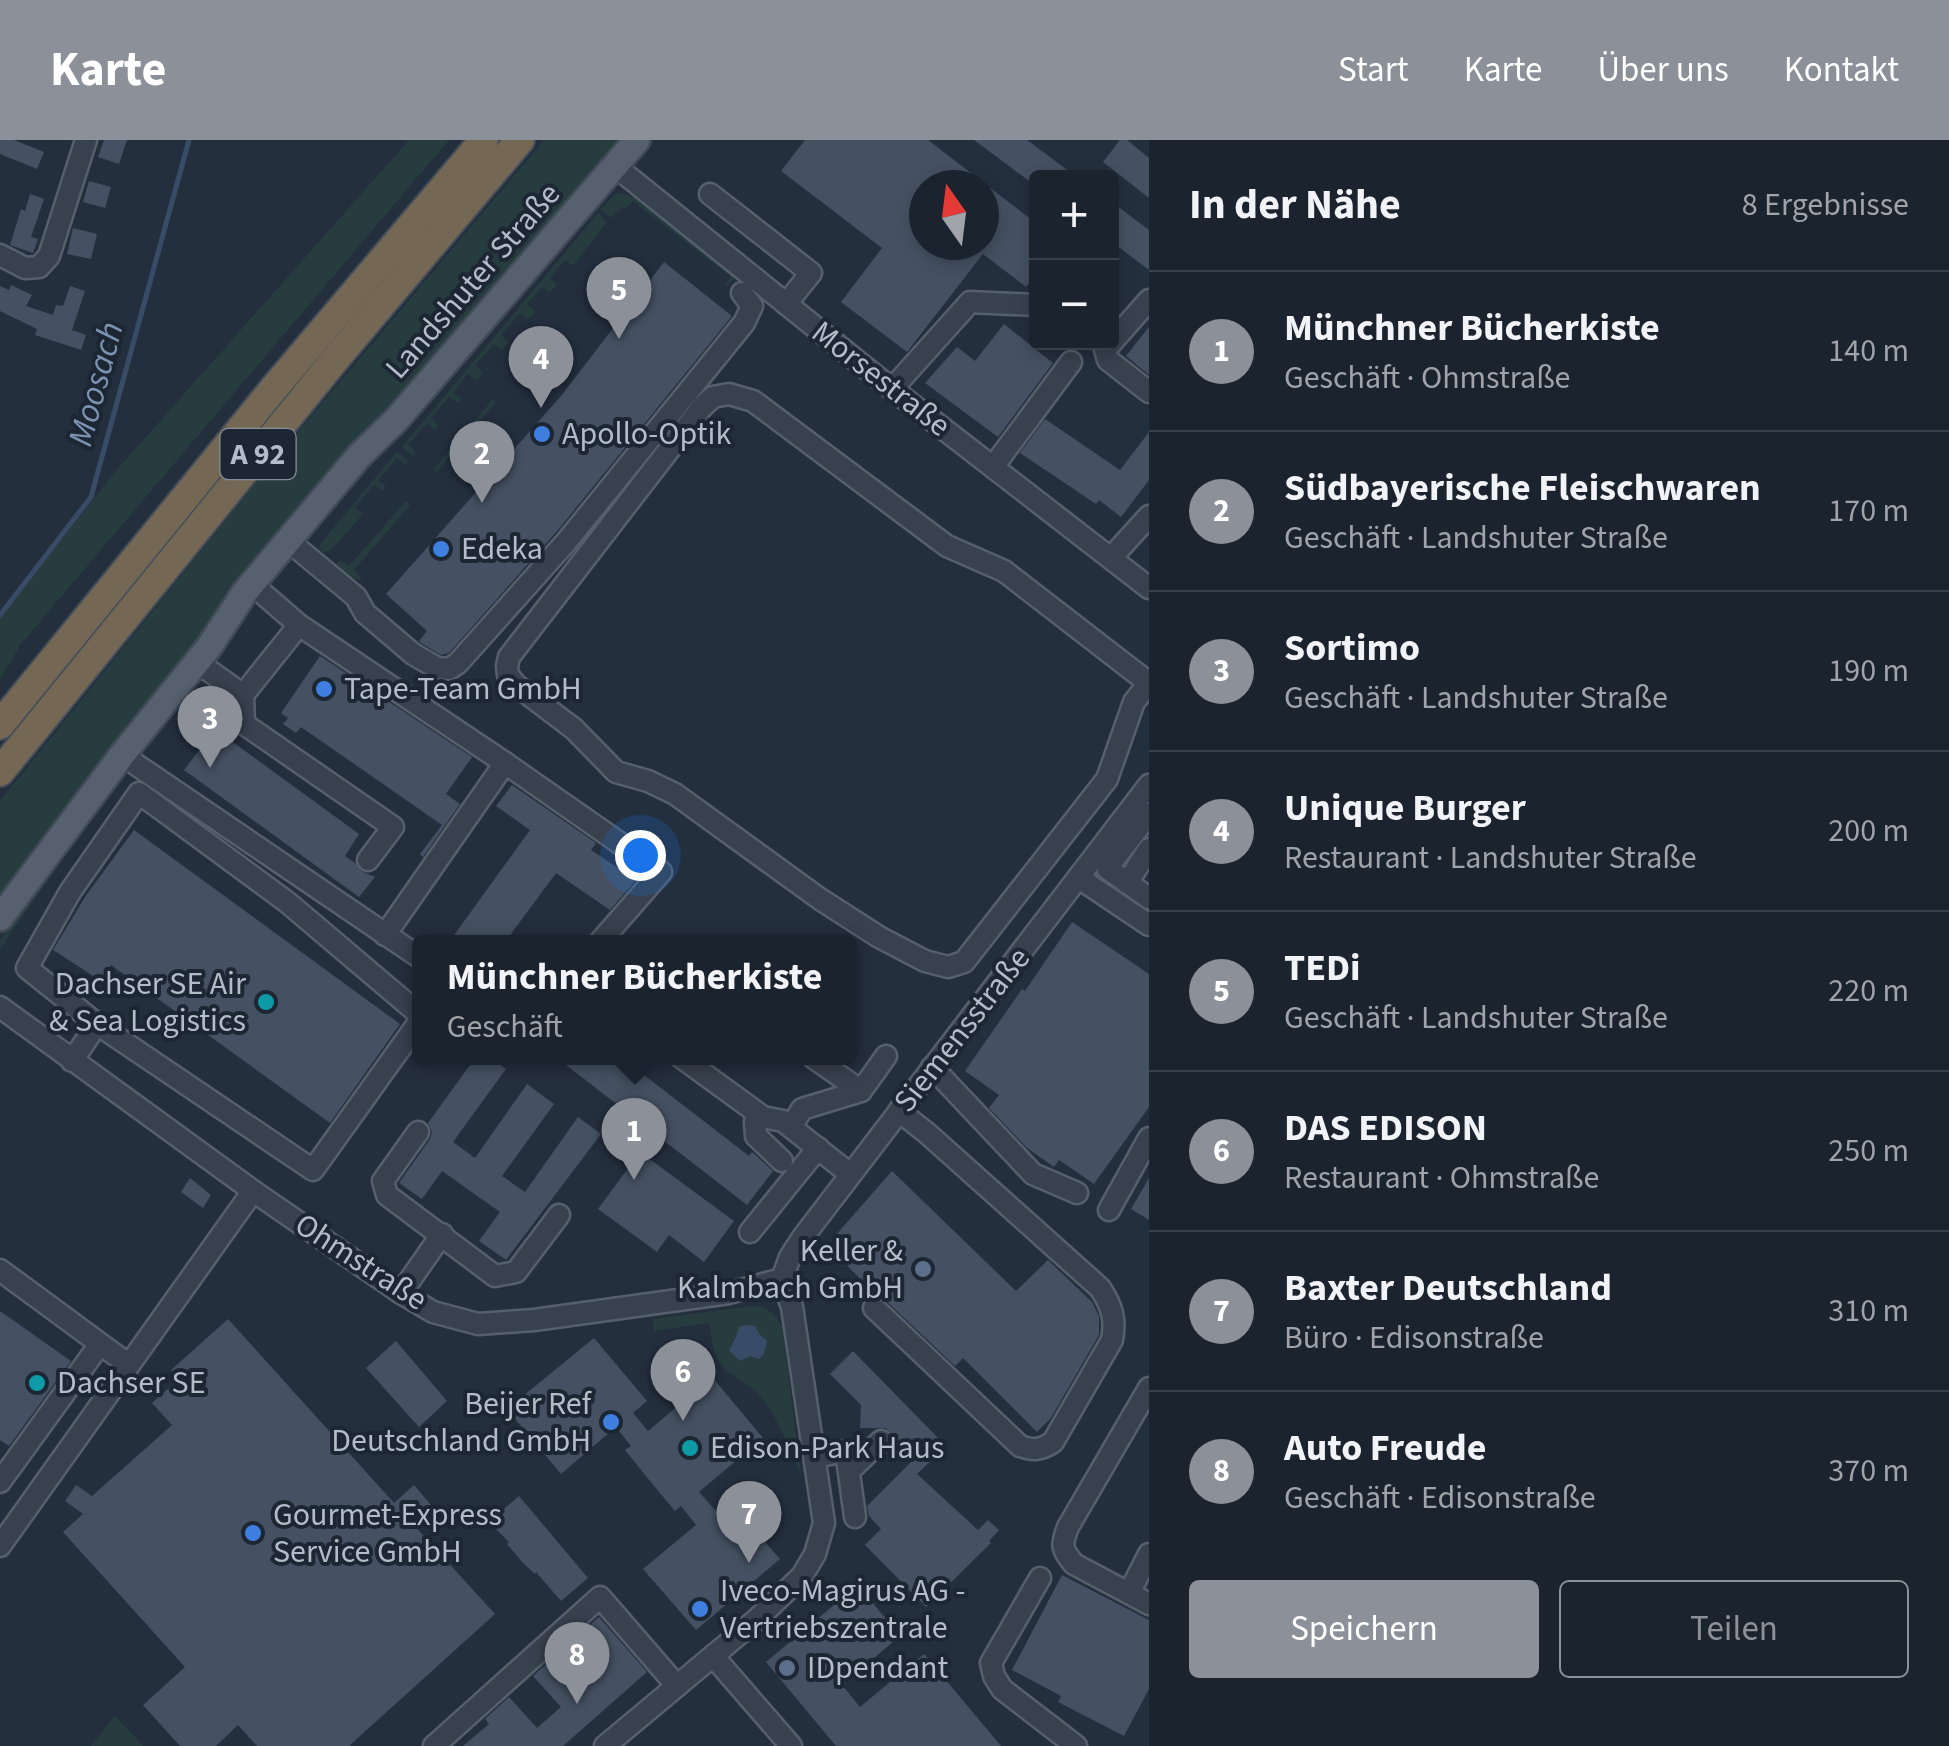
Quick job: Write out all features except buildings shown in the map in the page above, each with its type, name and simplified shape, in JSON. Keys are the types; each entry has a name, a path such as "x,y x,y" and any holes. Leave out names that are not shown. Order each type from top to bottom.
{"highway":[{"name":"A 92","path":"0,725 274,388 484,140"},
{"name":"A 92","path":"0,772 333,362 520,140"}],"main road":[{"name":"Landshuter Straße","path":"203,654 245,592 359,456 397,419 637,140"},
{"name":"Landshuter Straße","path":"0,918 122,755 367,463 397,419"}],"street":[{"path":"0,255 25,268 38,267 48,256 86,140"},
{"name":"Morsestraße","path":"615,166 744,290 786,304 1149,588"},
{"path":"710,194 811,273 786,304"},
{"path":"297,548 413,654 437,668 458,663 568,541 744,322 752,306 744,290"},
{"path":"1149,300 1106,350 1108,360 1149,392"},
{"path":"892,389 970,302 1029,305"},
{"path":"993,467 1071,362"},
{"path":"729,394 753,402 947,546 1004,571 1149,683 1134,702 1106,780 964,962 948,967 925,961 820,899 675,794 616,772 574,729 516,685 507,666 509,658 702,408 712,396 729,394"},
{"path":"1111,558 1149,516"},
{"path":"261,592 299,625 661,872 606,935"},
{"path":"242,695 299,625"},
{"path":"203,654 242,695 244,724 393,828 368,860"},
{"path":"122,755 412,953"},
{"path":"384,936 505,764"},
{"name":"Siemensstraße","path":"782,1279 796,1247 850,1174 1149,785"},
{"path":"412,1008 287,902 139,794 70,892 27,968 98,1024 313,1170 412,1032"},
{"path":"1149,814 1104,866 1149,898"},
{"path":"1127,883 1149,849"},
{"path":"1079,878 1149,926"},
{"name":"Ohmstraße","path":"0,1007 253,1191 434,1312 478,1324 534,1320 729,1292 782,1279"},
{"path":"72,1060 98,1024"},
{"path":"791,1126 802,1109 861,1091 886,1056"},
{"path":"692,1065 764,1117 783,1120 850,1174"},
{"path":"824,1065 861,1091"},
{"path":"932,1067 1033,1174 1077,1193"},
{"path":"874,1308 1020,1446 1030,1450 1043,1449 1053,1442 1112,1340 1114,1326 1114,1314 1100,1288 899,1111"},
{"path":"764,1117 756,1122 756,1136 782,1161"},
{"path":"418,1132 383,1181 387,1195 496,1276 516,1272 559,1216"},
{"path":"1108,1210 1147,1141"},
{"path":"750,1232 818,1148"},
{"path":"0,1546 253,1191"},
{"path":"402,1293 442,1234"},
{"path":"0,1270 129,1365"},
{"path":"605,1746 756,1620 802,1576 815,1554 824,1524 792,1307 782,1279"},
{"path":"0,1482 100,1344"},
{"path":"1149,1388 1062,1543 1074,1564 1149,1604"},
{"path":"848,1471 881,1441"},
{"path":"814,1457 846,1451 855,1517"},
{"path":"1129,1594 1149,1554"},
{"path":"1040,1578 991,1662 1002,1689 1076,1746"},
{"path":"434,1746 600,1597 677,1686"},
{"path":"713,1656 791,1746"}],"green space":[{"path":"409,140 449,140 21,644 0,680 0,618 113,474"},
{"path":"500,140 510,140 0,760 0,747 122,593"},
{"path":"544,140 623,140 0,900 0,801 275,459"},
{"path":"620,193 641,199 735,277 727,287 731,277 633,201 611,218 601,209"},
{"path":"598,213 607,222 573,266 565,260 550,278 557,285 550,293 542,287 527,304 535,312 528,319 520,313 501,335 509,342 502,350 494,344 475,365 483,373 476,381 468,374 453,392 461,399 457,403 449,397 431,418 438,425 435,430 427,423 408,445 416,452 413,456 402,447"},
{"path":"492,400 496,402 437,472 434,469"},
{"path":"397,452 408,461 405,465 397,458 378,480 386,487 383,491 374,485 355,507 363,514 330,551 322,552 319,545"},
{"path":"406,501 410,505 354,570 362,578 340,573 336,565 340,560 349,566"},
{"path":"107,787 112,787 0,949 0,940"},
{"path":"753,1306 771,1312 782,1326 801,1475 767,1406 719,1362 709,1323 654,1331 653,1319"},
{"path":"115,1716 143,1746 91,1746"}],"water":[{"path":"755,1326 767,1341 759,1359 750,1356 740,1361 729,1350 739,1327"}],"waterway":[{"name":"Moosach","path":"0,615 91,497 189,140"}],"place":[{"name":"TEDi","path":"619,339"},
{"name":"Unique Burger","path":"541,408"},
{"name":"Apollo-Optik","path":"542,434"},
{"name":"Südbayerische Fleischwaren","path":"482,503"},
{"name":"Edeka","path":"441,549"},
{"name":"Tape-Team GmbH","path":"324,689"},
{"name":"Sortimo","path":"210,768"},
{"name":"Dachser SE Air & Sea Logistics","path":"266,1002"},
{"name":"Münchner Bücherkiste","path":"634,1180"},
{"name":"Keller & Kalmbach GmbH","path":"923,1269"},
{"name":"Dachser SE","path":"37,1383"},
{"name":"DAS EDISON","path":"683,1421"},
{"name":"Beijer Ref Deutschland GmbH","path":"611,1422"},
{"name":"Edison-Park Haus","path":"690,1448"},
{"name":"Gourmet-Express Service GmbH","path":"253,1533"},
{"name":"Baxter Deutschland","path":"749,1563"},
{"name":"Iveco-Magirus AG - Vertriebszentrale","path":"700,1609"},
{"name":"IDpendant","path":"787,1668"},
{"name":"Auto Freude","path":"577,1704"}]}
